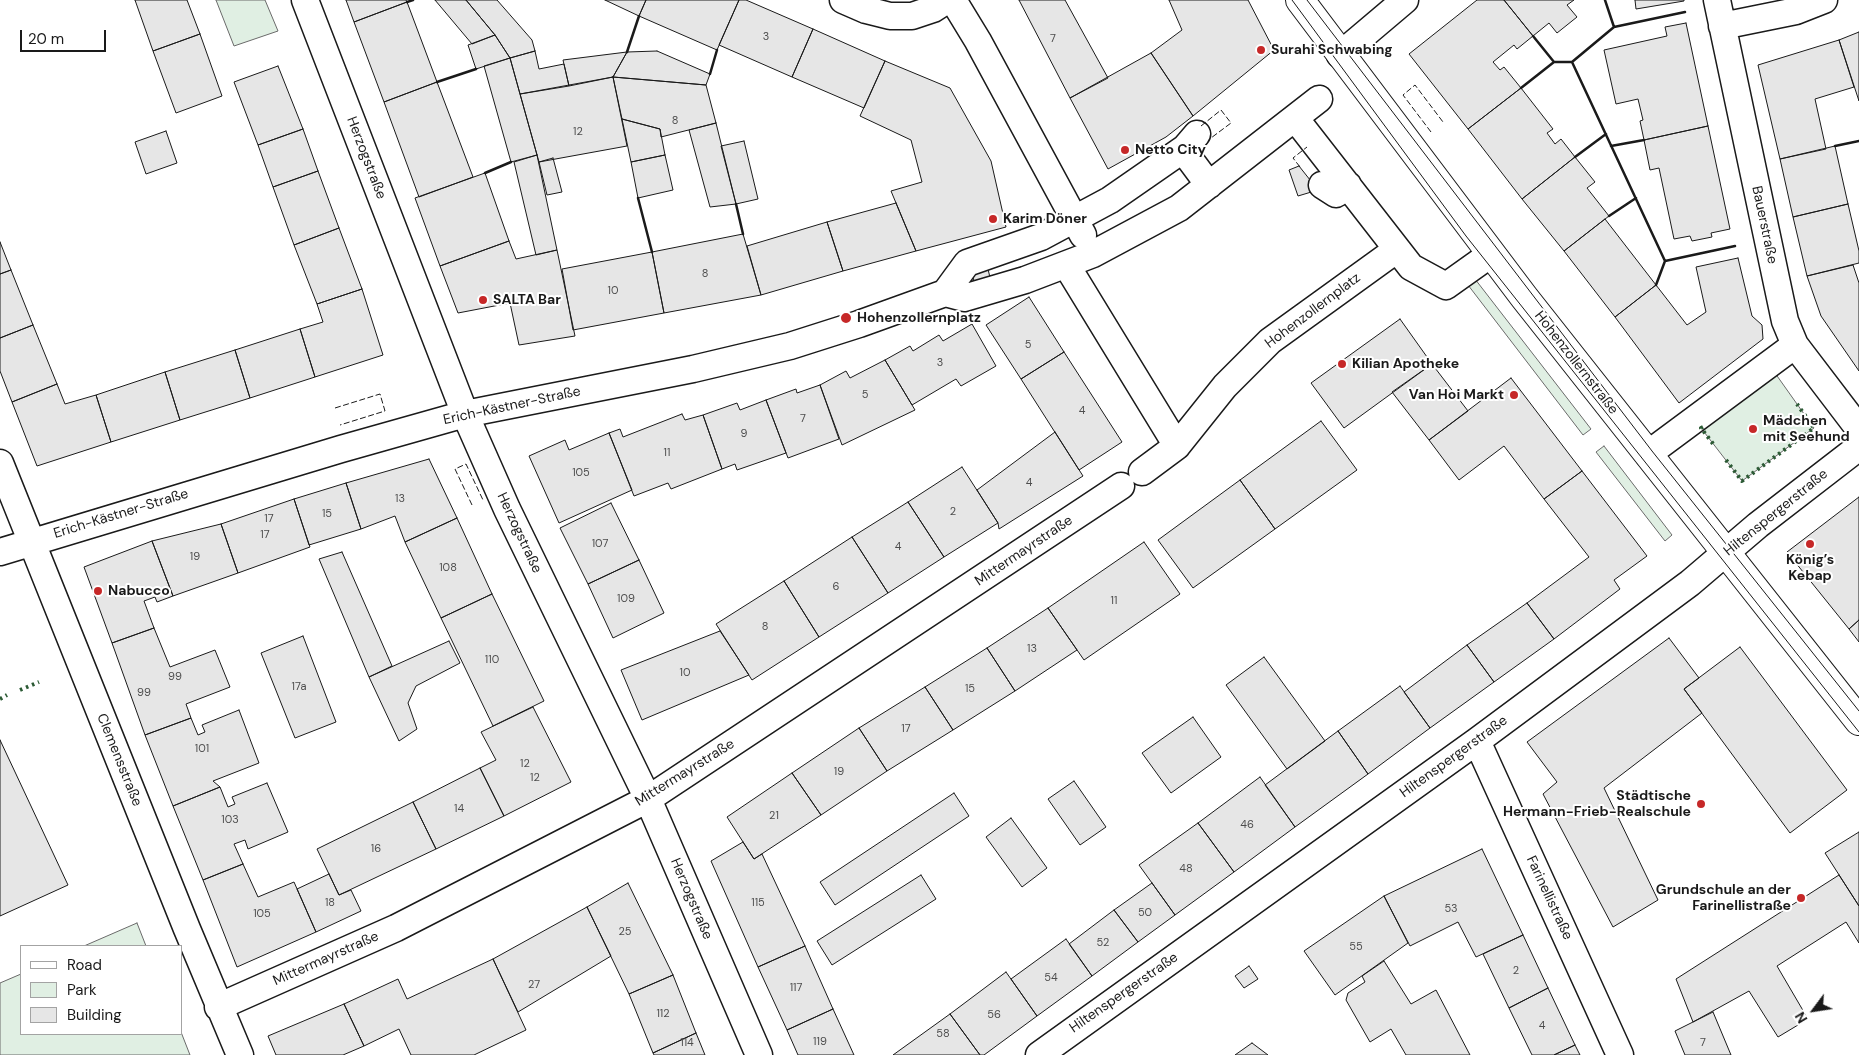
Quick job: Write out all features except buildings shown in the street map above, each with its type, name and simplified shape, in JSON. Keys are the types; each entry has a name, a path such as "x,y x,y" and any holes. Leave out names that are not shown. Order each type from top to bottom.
{"street":[{"name":"Herzogstraße","path":"306,0 465,414 507,509 648,799 759,1055"},
{"path":"843,0 866,10 890,16 912,16 933,9 947,0"},
{"path":"953,0 978,41 1093,254"},
{"name":"Hohenzollernstraße","path":"1300,0 1490,254 1859,721"},
{"path":"1340,55 1405,0"},
{"name":"Bauerstraße","path":"1717,0 1785,321 1795,345 1859,429"},
{"path":"1722,26 1796,11 1824,0"},
{"path":"1177,446 1066,266 1093,254 1179,208 1319,99"},
{"path":"1294,118 1333,186 1411,267 1446,286 1490,254"},
{"path":"945,293 966,263 1041,237 1075,220 1110,200 1192,143 1210,185"},
{"name":"Hohenzollernplatz","path":"1132,479 1177,446 1225,386 1270,341 1396,250"},
{"name":"Erich-Kästner-Straße","path":"0,552 31,541 340,449 465,414 693,369 766,352 859,324 945,293 964,298 1004,282 1066,266"},
{"path":"1648,454 1795,345"},
{"name":"Hiltenspergerstraße","path":"1039,1055 1477,741 1690,582 1859,447"},
{"name":"Clemensstraße","path":"0,463 218,1007 240,1055"},
{"name":"Mittermayrstraße","path":"218,1007 396,928 648,799 1132,479"},
{"name":"Farinellistraße","path":"1477,741 1620,1055"}],"green space":[{"path":"216,0 265,0 278,31 234,46"},
{"path":"1475,279 1591,429 1583,435 1468,285"},
{"path":"1775,373 1814,428 1742,481 1701,428"},
{"path":"1604,446 1672,535 1665,541 1596,452"},
{"path":"137,923 146,945 86,945"},
{"path":"20,974 20,1035 182,1035 190,1055 0,1055 0,983"}],"tram line":[{"path":"1292,0 1466,236 1859,732"},
{"path":"1307,0 1652,451 1859,711"}],"hedge":[{"path":"1726,460 1742,481 1814,428 1797,404"},
{"path":"1703,427 1701,428 1714,445"},
{"path":"20,690 39,682"},
{"path":"0,699 7,695"}],"fence":[{"path":"1431,132 1403,95 1415,85 1443,122"},
{"path":"1201,126 1221,110 1231,123 1211,138"},
{"path":"1300,167 1293,158 1307,147"},
{"path":"335,408 380,394 385,411 340,425"},
{"path":"472,505 455,469 466,464 483,500"}],"wall":[{"path":"407,2 413,0"},
{"path":"1533,36 1554,62 1572,62 1614,27 1605,0"},
{"path":"1614,27 1685,12"},
{"path":"627,52 639,16"},
{"path":"710,74 717,50"},
{"path":"1521,88 1554,62"},
{"path":"1572,62 1665,261"},
{"path":"437,82 476,69"},
{"path":"1575,157 1606,134"},
{"path":"1611,146 1644,140"},
{"path":"1835,146 1859,141"},
{"path":"485,173 511,162"},
{"path":"638,198 652,252"},
{"path":"1609,216 1636,198"},
{"path":"736,204 743,234"},
{"path":"1656,285 1665,261 1735,246"}],"place":[{"name":"Surahi Schwabing","path":"1261,50"},
{"name":"Netto City","path":"1125,150"},
{"name":"Karim Döner","path":"993,219"},
{"name":"SALTA Bar","path":"483,300"},
{"name":"Hohenzollernplatz","path":"846,318"},
{"name":"Kilian Apotheke","path":"1342,364"},
{"name":"Van Hoi Markt","path":"1514,395"},
{"name":"Mädchen mit Seehund","path":"1753,429"},
{"name":"König’s Kebap","path":"1810,544"},
{"name":"Nabucco","path":"98,591"},
{"name":"Städtische Hermann-Frieb-Realschule","path":"1701,804"},
{"name":"Grundschule an der Farinellistraße","path":"1801,898"}]}
